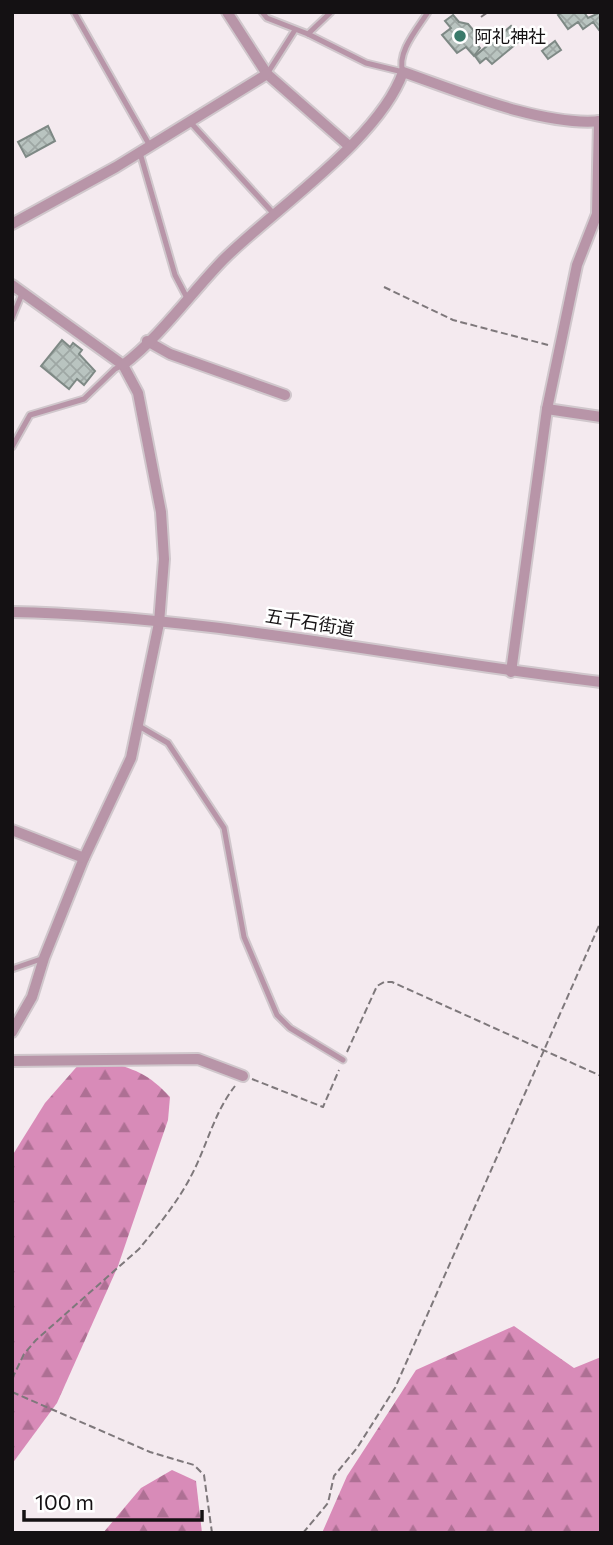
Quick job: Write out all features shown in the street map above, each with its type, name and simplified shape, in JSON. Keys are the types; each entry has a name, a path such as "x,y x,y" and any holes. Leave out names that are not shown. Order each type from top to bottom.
{"street":[{"path":"227,12 267,74 349,146"},
{"path":"123,365 187,298 349,146 391,98 402,72 487,101 553,118 578,122 600,121 597,215 577,265 547,409 511,672"},
{"path":"12,224 151,147 267,74"},
{"path":"12,285 123,365 138,393 161,512 164,559 159,623 131,758 84,858 44,958 32,997 12,1032"},
{"path":"148,341 170,354 285,395"},
{"path":"547,409 601,417"},
{"name":"五千石街道","path":"12,612 87,615 271,633 511,672 601,682"},
{"path":"12,830 84,858"},
{"path":"12,1061 198,1059 243,1076"}],"lane":[{"path":"74,12 151,147"},
{"path":"262,12 267,18 309,34 366,63 402,72 400,65 406,47 428,12"},
{"path":"309,34 331,12"},
{"path":"267,74 295,30"},
{"path":"191,123 275,214"},
{"path":"140,153 175,275 187,298"},
{"path":"12,318 22,294"},
{"path":"12,447 30,415 84,399 123,365"},
{"path":"139,726 168,743 224,828 244,937 277,1015 290,1028 344,1060"},
{"path":"12,969 44,958"}],"path":[{"path":"481,17 488,12"},
{"path":"384,287 453,320 559,348"},
{"path":"303,1533 328,1503 334,1476 357,1448 395,1388 601,921"},
{"path":"12,1378 24,1354 36,1340 139,1249 189,1180 220,1105 243,1076 323,1107 377,986 384,982 392,982 601,1076"},
{"path":"12,1392 150,1452 194,1465 204,1475 212,1533"}],"green space":[{"path":"103,1061 140,1073 162,1089 170,1097 168,1120 118,1266 57,1403 12,1464 12,1156 45,1103 80,1063"},
{"path":"514,1326 574,1368 601,1357 601,1533 322,1533 347,1476 416,1370"},
{"path":"172,1470 196,1481 202,1533 103,1533 141,1488"}],"building":[{"path":"563,12 584,12 588,18 601,12 601,29 593,22 583,29 578,22 568,29 558,15"},
{"path":"453,15 475,32 474,41 480,48 474,56 466,47 457,53 442,35 451,28 445,21"},
{"path":"511,26 522,39 492,64 486,58 480,63 475,56"},
{"path":"555,41 561,50 548,59 542,51"},
{"path":"48,126 55,141 26,157 18,142"},
{"path":"62,340 70,347 73,343 82,350 79,354 95,371 84,385 77,379 69,389 41,366"}],"place":[{"name":"阿礼神社","path":"460,36"}]}
